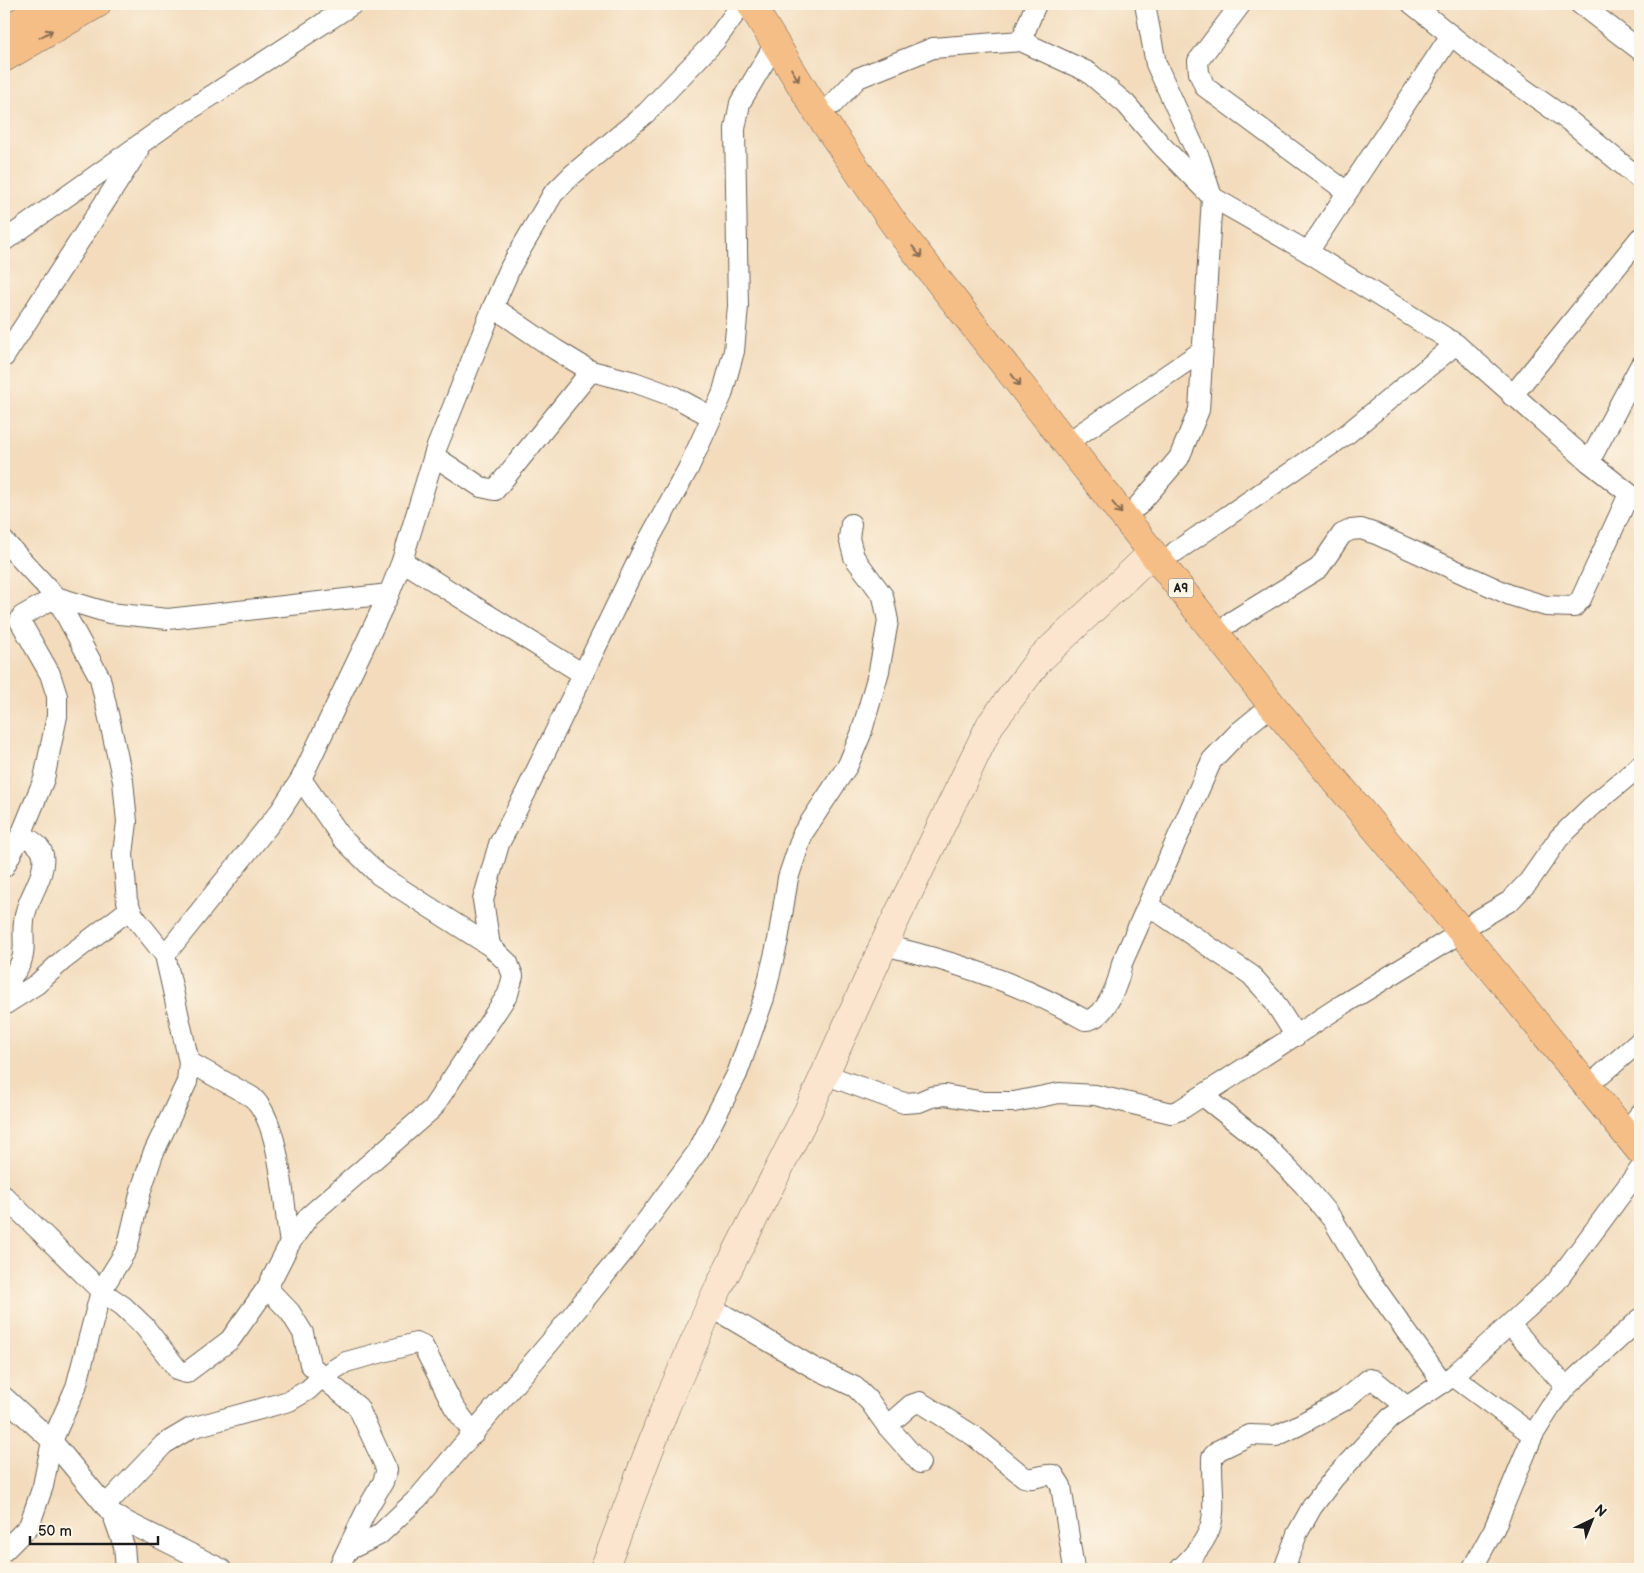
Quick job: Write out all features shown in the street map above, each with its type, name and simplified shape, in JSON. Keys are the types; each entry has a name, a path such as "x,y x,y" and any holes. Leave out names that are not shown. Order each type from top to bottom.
{"main road":[{"path":"4,31 49,4"},
{"path":"4,58 97,4"},
{"name":"A9","path":"751,4 823,121 1163,553 1217,633 1272,705 1469,926"},
{"name":"A9","path":"772,4 904,222 1138,506 1163,553 1231,622 1469,926 1640,1151"},
{"name":"A9","path":"1502,969 1639,1119"}],"street":[{"path":"4,241 145,141 353,4"},
{"path":"165,955 281,810 301,779 389,594 402,561 434,456 493,307 511,266 553,194 572,175 646,112 715,41 742,4"},
{"path":"1021,41 1036,4"},
{"path":"1138,506 1180,458 1199,410 1212,198 1200,160 1156,64 1145,4"},
{"path":"1241,4 1198,61 1199,73 1205,87 1347,192"},
{"path":"1412,4 1451,35 1572,123 1640,179"},
{"path":"1585,5 1640,50"},
{"path":"1308,252 1451,35"},
{"path":"833,104 858,78 934,48 1021,41 1088,72 1126,104 1161,145 1212,198 1308,252 1456,344 1512,396 1634,498 1581,599 1574,607 1546,606 1510,595 1376,534 1361,529 1351,530 1342,534 1319,568 1231,622"},
{"path":"490,946 483,900 499,844 531,784 642,552 688,470 722,395 734,351 738,306 735,129 740,103 776,42"},
{"path":"4,357 145,141"},
{"path":"1512,396 1640,238"},
{"path":"493,307 556,350 591,371 634,382 675,397 712,417"},
{"path":"604,1569 666,1406 711,1307 990,725 1039,660 1163,553 1347,434 1456,344"},
{"path":"1080,434 1202,351"},
{"path":"1589,462 1640,366"},
{"path":"434,456 481,488 495,490 591,371"},
{"path":"348,1550 379,1535 418,1498 474,1434 624,1250 698,1151 737,1074 764,998 778,940 788,878 803,833 848,765 861,734 879,671 888,621 883,596 854,557 850,538 851,524"},
{"path":"4,541 56,597 100,678 118,750 127,822 123,854 127,901 130,909 165,955 189,1062 187,1082 153,1154 141,1190 127,1249 102,1291 76,1387 52,1441 43,1486 29,1526 4,1551"},
{"path":"402,561 583,674"},
{"path":"4,867 21,835 44,779 56,716 57,696 50,674 20,618 56,597 109,613 168,620 389,594"},
{"path":"884,945 934,956 968,968 1039,996 1085,1020 1092,1020 1098,1015 1114,992 1122,963 1149,906 1212,760 1239,732 1272,705"},
{"path":"824,1074 904,1103 919,1102 931,1097 944,1095 984,1102 1014,1102 1059,1093 1095,1094 1171,1113 1203,1096 1510,901 1529,880 1559,838 1591,807 1640,766"},
{"path":"4,1196 102,1291 124,1306 144,1326 179,1370 186,1373 230,1340 267,1288 290,1243 309,1216 432,1109 508,994 513,976 508,964 490,946 379,875 342,838 301,779"},
{"path":"4,1005 11,984 7,974 20,968 25,956 25,912 43,866 42,854 34,842 21,835"},
{"path":"1149,906 1250,975 1271,997 1296,1036"},
{"path":"4,1005 37,984 63,960 130,909"},
{"path":"1601,1076 1640,1042"},
{"path":"189,1062 252,1097 261,1105 268,1117 280,1164 283,1209 290,1243"},
{"path":"1203,1096 1264,1144 1310,1192 1333,1220 1366,1275 1448,1380 1533,1435"},
{"path":"1284,1569 1297,1534 1312,1506 1334,1478 1390,1418 1448,1380 1556,1282 1640,1169"},
{"path":"267,1288 290,1312 302,1333 310,1364 322,1377 358,1407 387,1470 383,1482 367,1509 338,1569"},
{"path":"711,1307 814,1368 855,1387 870,1402 887,1426 920,1463"},
{"path":"1472,1569 1494,1529 1533,1435 1566,1387 1640,1319"},
{"path":"1510,1325 1566,1387"},
{"path":"109,1511 164,1444 191,1428 289,1401 308,1390 322,1377 346,1362 420,1344 454,1407 474,1434"},
{"path":"1180,1569 1206,1539 1214,1518 1212,1457 1219,1450 1250,1435 1276,1436 1343,1401 1369,1379 1374,1380 1407,1407"},
{"path":"4,1397 52,1441 109,1511 124,1546 126,1569"},
{"path":"887,1426 911,1405 920,1402 974,1436 1024,1476 1030,1479 1049,1474 1054,1475 1061,1486 1074,1569"},
{"path":"109,1511 221,1569"}]}
